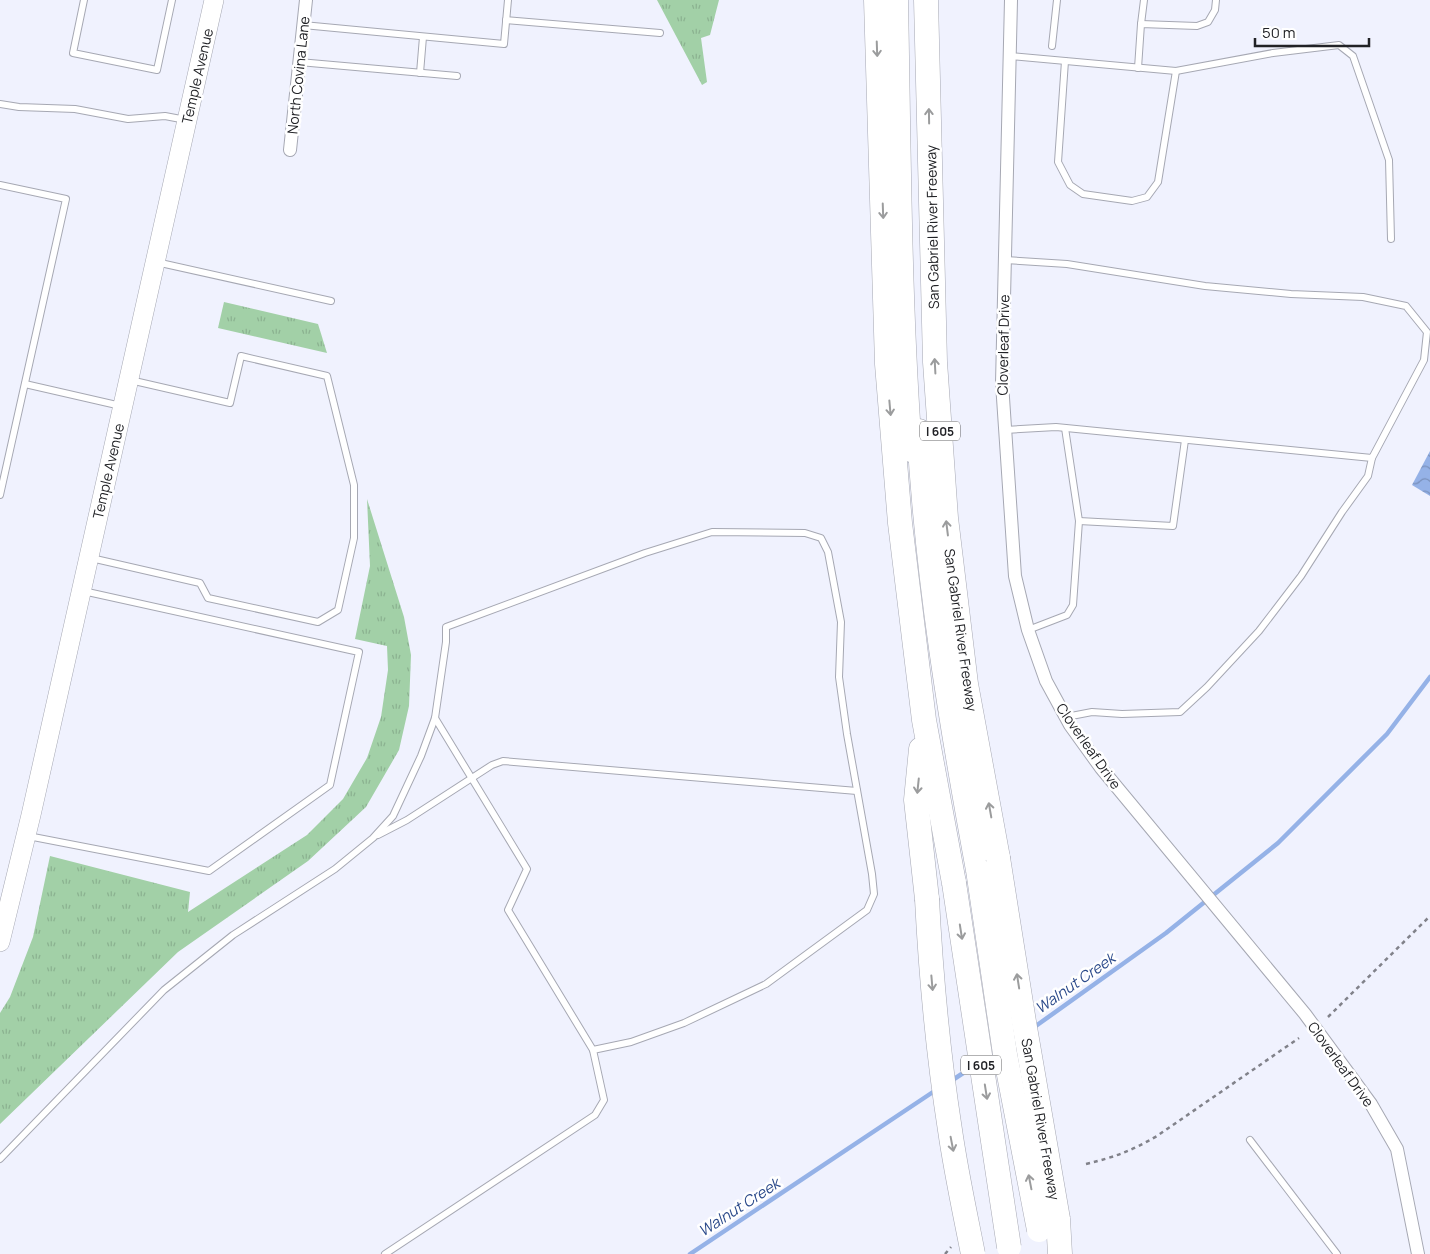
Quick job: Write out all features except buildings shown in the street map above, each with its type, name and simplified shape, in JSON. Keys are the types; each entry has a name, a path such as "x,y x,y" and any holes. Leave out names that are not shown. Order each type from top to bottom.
{"highway":[{"name":"I 605","path":"876,0 886,364 900,523 924,720 953,880 1010,1251"},
{"path":"896,0 904,370 917,539 924,598 941,723 964,858 953,880"},
{"path":"906,0 910,285 920,451 933,588 951,723 978,870 1004,1054 1049,1224 1054,1254"},
{"name":"San Gabriel River Freeway","path":"926,0 935,362 946,518 966,684 998,858 1023,1013 1049,1224 1060,1254"},
{"path":"924,720 916,800 927,899 930,963 938,1049 950,1133 962,1251"}],"main road":[{"name":"Temple Avenue","path":"0,942 82,591 214,0"}],"street":[{"name":"North Covina Lane","path":"290,150 306,0"},
{"name":"Cloverleaf Drive","path":"1011,0 1002,383 1015,576 1028,630 1046,681 1066,717 1102,768 1304,1014 1371,1104 1397,1149 1418,1254"}],"lane":[{"path":"84,0 73,53 157,70 172,0"},
{"path":"303,25 504,44 508,0"},
{"path":"1052,46 1057,0"},
{"path":"1138,68 1144,0"},
{"path":"1141,24 1197,26 1208,22 1215,10 1216,0"},
{"path":"506,20 660,33"},
{"path":"420,73 423,36"},
{"path":"1010,56 1176,71 1273,53 1339,45 1353,56 1389,160 1391,239"},
{"path":"1065,61 1058,162 1070,185 1083,194 1132,201 1147,197 1158,182 1176,71"},
{"path":"299,62 457,76"},
{"path":"0,104 19,107 75,109 128,119 164,116 187,120"},
{"path":"0,184 66,199 0,495"},
{"path":"1005,260 1067,264 1205,286 1291,294 1364,297 1406,306 1426,332 1424,360 1372,458 1368,476 1342,512 1301,576 1259,631 1208,687 1180,712 1122,714 1092,712 1066,717"},
{"path":"155,262 331,301"},
{"path":"89,558 200,583 208,598 318,622 338,610 354,538 354,486 327,376 241,356 230,403 128,380"},
{"path":"25,384 122,406"},
{"path":"1005,430 1056,427 1372,458"},
{"path":"1028,630 1067,615 1073,605 1079,521 1066,428"},
{"path":"1079,521 1173,526 1185,440"},
{"path":"0,1159 164,990 233,936 335,868 373,838 393,816 421,756 435,718 446,642 446,627 645,553 712,532 806,533 821,538 828,552 841,622 840,677 847,734 874,894 867,910 766,984 684,1023 631,1042 594,1050"},
{"path":"26,835 209,871 330,785 359,652 82,591"},
{"path":"385,1254 595,1115 604,1100 594,1050 508,910 527,869 435,718"},
{"path":"373,838 407,820 492,765 503,761 857,791"},
{"path":"1250,1140 1337,1254"}],"path":[{"path":"1328,1017 1430,916"},
{"path":"1086,1164 1134,1150 1158,1136 1299,1038"},
{"path":"945,1254 962,1251"}],"green space":[{"path":"657,0 719,0 710,35 701,38 707,82 702,85"},
{"path":"224,302 318,324 327,353 218,328"},
{"path":"367,499 404,617 411,655 409,706 399,750 366,807 308,861 178,952 0,1124 0,1013 10,997 33,937 50,856 190,892 188,912 307,835 343,799 367,758 381,717 388,670 387,646 355,639 370,566"}],"water":[{"path":"1430,451 1430,496 1412,485"}],"waterway":[{"name":"Walnut Creek","path":"1033,1028 1166,933 1278,843 1387,734 1430,677"},
{"name":"Walnut Creek","path":"951,1081 974,1066"},
{"name":"Walnut Creek","path":"690,1254 936,1090"}]}
